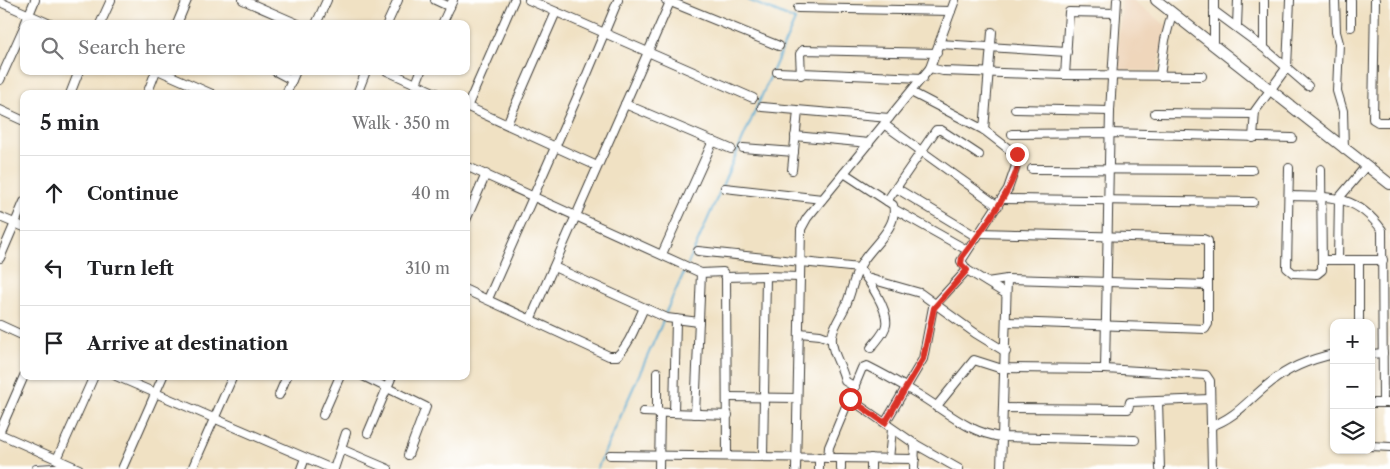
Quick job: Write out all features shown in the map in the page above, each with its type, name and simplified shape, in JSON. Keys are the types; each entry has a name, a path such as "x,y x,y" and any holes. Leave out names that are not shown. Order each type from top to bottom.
{"main road":[{"path":"1156,0 1390,184"}],"street":[{"path":"26,20 35,0"},
{"path":"102,20 110,0"},
{"path":"179,20 187,0"},
{"path":"243,0 289,20"},
{"path":"318,20 327,0"},
{"path":"389,20 398,0"},
{"path":"435,0 451,4 444,20"},
{"path":"470,99 514,0"},
{"path":"528,0 753,98"},
{"path":"488,299 618,0"},
{"path":"796,469 801,229 822,199 930,68 955,0"},
{"path":"1105,369 1111,75 1117,0"},
{"path":"1214,0 1214,46"},
{"path":"1237,26 1238,0"},
{"path":"1264,0 1264,48"},
{"path":"1253,138 1254,114 1287,68 1290,0"},
{"path":"1335,0 1338,43 1336,84 1343,111 1344,149"},
{"path":"1351,0 1351,27"},
{"path":"1375,0 1373,118 1378,122 1390,122"},
{"path":"531,318 668,1 779,46"},
{"path":"0,2 42,20"},
{"path":"798,8 951,11"},
{"path":"1065,75 1070,11 1116,13"},
{"path":"1214,11 1237,26 1308,86"},
{"path":"507,124 556,12"},
{"path":"1160,76 1165,40 1172,13"},
{"path":"984,130 992,32"},
{"path":"0,80 20,34"},
{"path":"940,44 1067,52"},
{"path":"801,75 800,54 803,50 937,53"},
{"path":"930,68 989,73 1202,76"},
{"path":"777,72 801,75 923,78"},
{"path":"72,90 77,75"},
{"path":"149,90 154,75"},
{"path":"169,75 203,90"},
{"path":"283,75 292,80"},
{"path":"288,90 294,75"},
{"path":"359,90 364,75"},
{"path":"396,75 429,90"},
{"path":"416,84 420,75"},
{"path":"911,92 984,130 1019,157 1014,176 1003,198 961,261 967,270 1006,294"},
{"path":"625,104 731,149"},
{"path":"470,107 596,166"},
{"path":"762,107 887,122 998,206"},
{"path":"0,110 20,118"},
{"path":"1015,110 1110,111"},
{"path":"792,170 798,111"},
{"path":"1154,113 1254,114"},
{"path":"887,201 924,151 934,132 939,130 979,155"},
{"path":"1012,134 1110,133 1292,138"},
{"path":"795,136 869,143"},
{"path":"662,254 713,141"},
{"path":"742,148 794,152"},
{"path":"1338,260 1339,198 1366,166"},
{"path":"470,168 701,273 723,272 726,277 727,456"},
{"path":"1289,168 1289,272 1320,273 1322,260 1321,169"},
{"path":"1032,169 1252,170"},
{"path":"844,173 893,205 894,209 968,250"},
{"path":"470,211 486,174"},
{"path":"725,188 822,199"},
{"path":"896,188 979,235 1206,240 1209,245 1208,324 1205,329 1007,322"},
{"path":"1289,196 1339,198 1348,201 1390,235"},
{"path":"1003,198 1253,202"},
{"path":"855,387 845,381 832,339 859,268 885,233 892,220 894,209"},
{"path":"0,258 20,211"},
{"path":"0,217 20,225"},
{"path":"1382,230 1383,353 1386,403"},
{"path":"698,251 800,260 859,268 867,278 885,312 884,330 871,348"},
{"path":"1322,260 1383,260"},
{"path":"1359,260 1359,319"},
{"path":"554,267 665,317 699,322"},
{"path":"885,423 923,359 932,312 967,270"},
{"path":"695,414 701,273"},
{"path":"763,456 766,276"},
{"path":"726,277 800,277"},
{"path":"867,278 913,290 937,304 975,333 1006,352"},
{"path":"987,282 1007,279 1107,280 1207,285"},
{"path":"1001,469 1007,279"},
{"path":"470,292 531,318 609,356 617,356 629,340 644,308"},
{"path":"1384,302 1390,292"},
{"path":"674,413 676,319"},
{"path":"0,325 20,334"},
{"path":"800,333 820,335 832,339"},
{"path":"1375,354 1383,353"},
{"path":"1211,426 1230,418 1271,382 1293,368 1330,355"},
{"path":"936,407 972,360 994,368 1105,369 1206,375 1210,381 1212,469"},
{"path":"828,458 829,447 862,368 867,366 906,388 968,428 981,434 1002,437 1135,440"},
{"path":"658,372 659,469"},
{"path":"22,380 0,433 76,468"},
{"path":"57,459 92,380"},
{"path":"125,380 333,469 346,433"},
{"path":"122,469 161,380"},
{"path":"192,469 231,380"},
{"path":"279,395 286,380"},
{"path":"323,415 338,380"},
{"path":"372,380 426,407 408,455"},
{"path":"368,433 391,380"},
{"path":"728,396 797,398"},
{"path":"850,399 915,444 959,469"},
{"path":"1003,408 1128,409 1130,402 1210,399"},
{"path":"1158,401 1160,469"},
{"path":"643,412 728,415"},
{"path":"889,458 892,429"},
{"path":"914,469 915,444"},
{"path":"1375,446 1390,447"},
{"path":"341,449 388,469"},
{"path":"610,455 914,459"},
{"path":"818,469 819,457"},
{"path":"301,469 306,458"},
{"path":"841,458 841,469"},
{"path":"871,458 871,469"},
{"path":"36,469 76,468"}],"shaded area":[{"path":"1122,0 1132,0 1167,26 1157,71 1122,70 1116,65"}],"waterway":[{"path":"688,264 795,20 748,0"},
{"path":"665,314 686,268"},
{"path":"597,469 664,319"}],"route":[{"path":"850,399 885,423 923,359 934,308 967,270 961,264 962,257 992,216 1014,176 1019,160 1017,154"}]}
